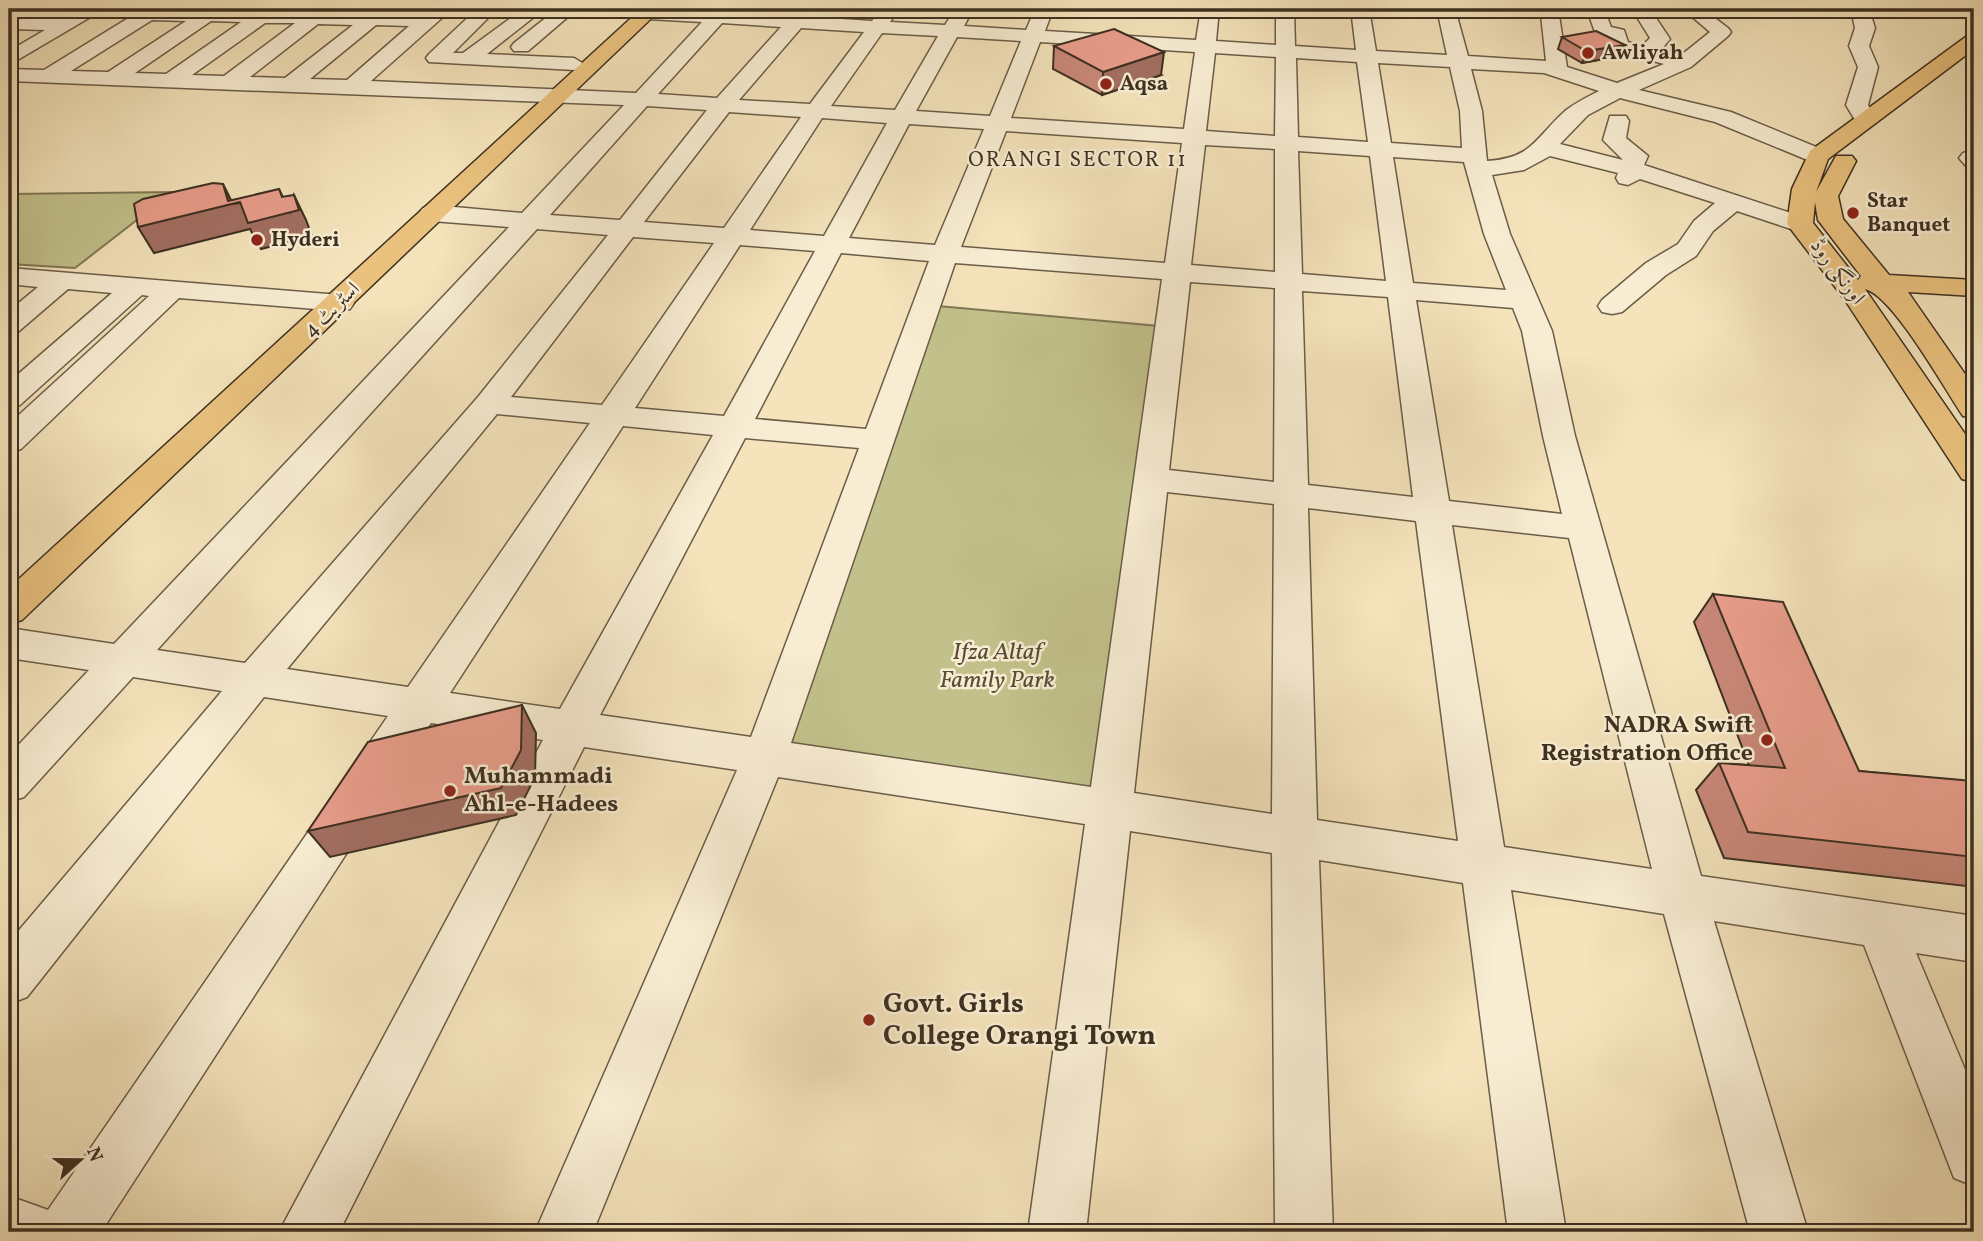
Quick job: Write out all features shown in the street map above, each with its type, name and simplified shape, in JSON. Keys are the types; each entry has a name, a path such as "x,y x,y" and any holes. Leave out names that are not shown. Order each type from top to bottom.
{"main road":[{"name":"اسٹریٹ 4","path":"9,575 432,213 551,93 574,64 645,10"},
{"name":"اسٹریٹ 4","path":"9,610 326,302 551,93 645,10"},
{"path":"1818,156 1974,40"},
{"name":"اورنگی روڈ","path":"1974,62 1840,163 1826,196 1831,220 1890,291 1974,409"},
{"name":"اورنگی روڈ","path":"1818,156 1804,189 1800,224 1844,279 1974,471"},
{"path":"1844,279 1890,291 1974,288"}],"street":[{"path":"12,25 43,9"},
{"path":"9,60 95,9"},
{"path":"488,9 436,58 574,64"},
{"path":"468,59 536,9"},
{"path":"504,60 568,9"},
{"path":"1285,9 1284,50 1289,144 1288,282 1295,836 1304,1232"},
{"path":"1360,9 1398,290 1485,865 1537,1232"},
{"path":"1446,9 1471,111 1476,163 1497,234 1537,331 1559,436 1583,528 1682,894 1779,1232"},
{"path":"1539,9 1550,10 1557,71"},
{"path":"1641,9 1660,39 1647,52"},
{"path":"9,75 551,93 1381,150 1476,163 1516,165 1548,148 1578,111 1660,71 1684,64 1710,45 1721,32 1692,9"},
{"path":"1860,9 1865,28 1859,46 1868,67 1857,105 1866,120"},
{"path":"645,10 1037,22 1118,41 1207,27 1284,50 1457,60 1557,71 1619,91 1723,117 1818,156"},
{"path":"19,94 151,12 433,15"},
{"path":"113,79 211,12"},
{"path":"171,80 266,13"},
{"path":"230,82 320,14"},
{"path":"291,85 377,14"},
{"path":"9,784 721,14"},
{"path":"352,87 433,15"},
{"path":"9,981 255,679 489,404 723,105 802,15"},
{"path":"67,1232 816,111 884,18"},
{"path":"1599,18 1603,31 1617,34 1619,46 1684,64"},
{"path":"1118,41 1122,19"},
{"path":"308,1232 491,878 902,116 958,20"},
{"path":"564,1232 765,756 945,254 1037,22"},
{"path":"12,25 68,25"},
{"path":"1057,1232 1207,27"},
{"path":"1618,121 1615,140 1636,156 1626,181"},
{"path":"1548,148 1626,181 1658,176 1731,203 1800,224"},
{"path":"1612,306 1656,269 1687,250 1703,226 1731,203"},
{"path":"432,213 1524,300"},
{"path":"9,276 326,302"},
{"path":"9,326 62,281"},
{"path":"9,398 137,285"},
{"path":"9,442 174,288"},
{"path":"489,404 878,440"},
{"path":"1151,479 1583,528"},
{"path":"9,643 1974,939"},
{"path":"1880,925 1974,1158"},
{"path":"9,1225 31,1232"}],"green space":[{"path":"173,192 75,268 9,264 9,194"},
{"name":"Ifza Altaf Family Park","path":"927,305 1170,327 1110,808 765,756"}],"building":[{"path":"1114,29 1164,52 1103,72 1054,46"},
{"path":"1596,31 1625,45 1586,51 1562,37"},
{"path":"213,183 223,184 228,201 279,189 282,197 294,195 299,210 248,223 240,202 138,227 134,204 143,199"},
{"path":"1713,594 1783,602 1859,771 1974,782 1974,857 1748,832 1719,763 1785,768"},
{"path":"522,705 521,750 501,788 308,831 368,742"}],"place":[{"name":"Awliyah","path":"1588,53"},
{"name":"Aqsa","path":"1106,84"},
{"name":"Star Banquet","path":"1853,213"},
{"name":"Hyderi","path":"257,240"},
{"name":"NADRA Swift Registration Office","path":"1767,740"},
{"name":"Muhammadi Ahl-e-Hadees","path":"450,791"},
{"name":"Govt. Girls College Orangi Town","path":"869,1020"}],"district":[{"name":"ORANGI SECTOR 11","path":"1078,160"}]}
